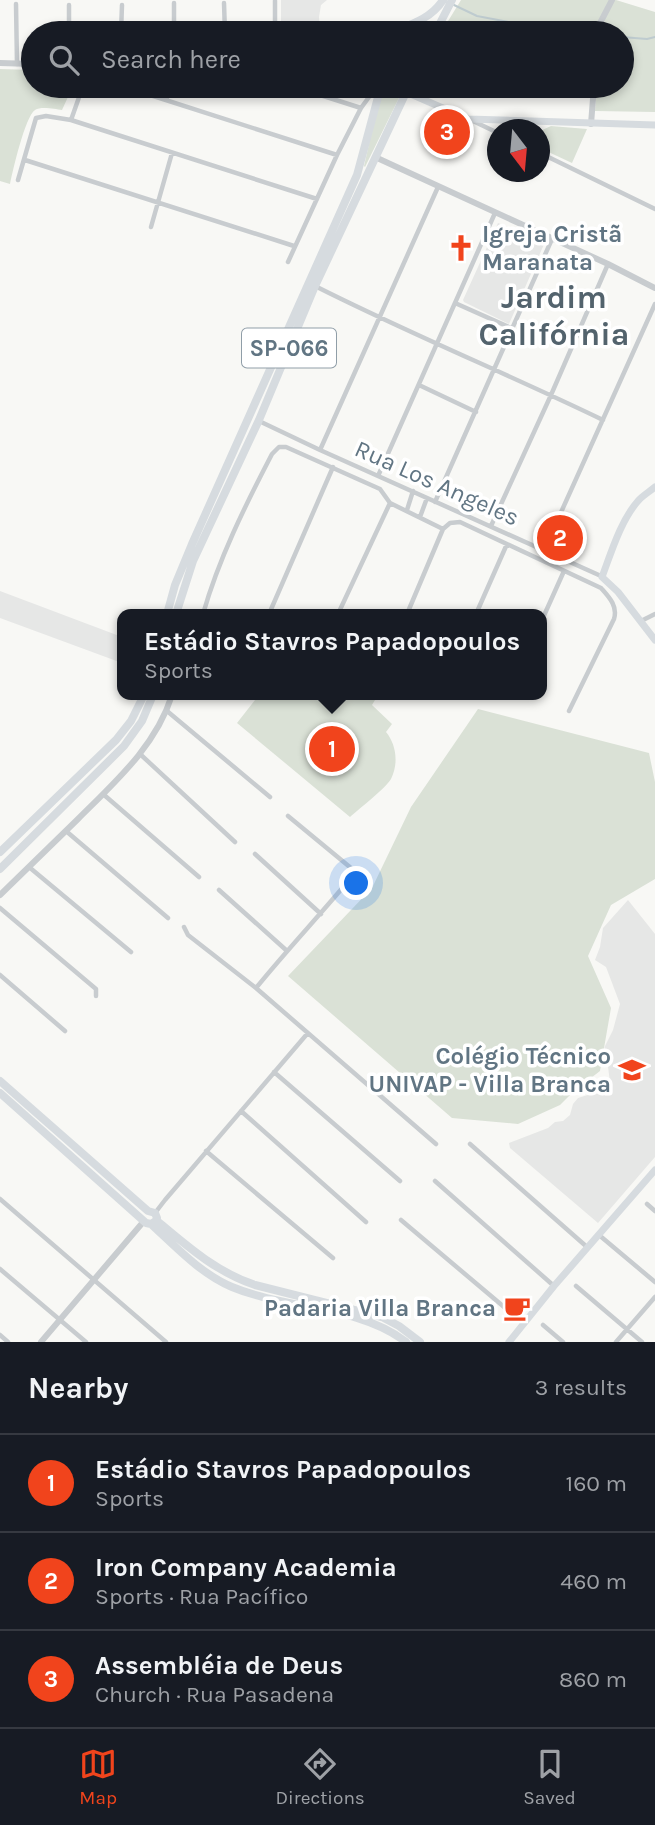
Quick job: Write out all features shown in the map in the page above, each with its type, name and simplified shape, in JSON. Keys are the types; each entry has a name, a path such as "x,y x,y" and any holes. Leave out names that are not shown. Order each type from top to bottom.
{"main road":[{"path":"417,21 428,16 443,0"},
{"path":"441,21 452,0"},
{"name":"SP-066","path":"168,609 188,553 357,175 376,98"},
{"name":"SP-066","path":"179,609 193,561 259,420 315,286 403,98"},
{"path":"425,98 468,119 487,120"},
{"path":"550,122 655,125"},
{"path":"655,487 638,500 633,508 602,577 618,592 655,640"},
{"path":"0,852 116,740 131,721 142,700"},
{"path":"0,869 124,746 142,721 151,700"},
{"path":"0,1081 150,1218 197,1265 230,1286 258,1296 375,1323 406,1342"},
{"path":"0,1093 150,1218 197,1254 242,1281 382,1317 399,1325 420,1342"},
{"path":"509,1340 655,1170"}],"street":[{"path":"601,21 612,0"},
{"path":"275,1 275,21"},
{"path":"174,3 174,21"},
{"path":"224,3 225,21"},
{"path":"0,63 18,64 16,4"},
{"path":"69,5 69,21"},
{"path":"121,21 122,5"},
{"path":"71,120 79,98"},
{"path":"161,98 337,155"},
{"path":"330,98 361,108"},
{"path":"288,262 337,155 361,108 369,98"},
{"path":"592,124 593,98"},
{"path":"18,180 36,118 46,116 71,120 317,200"},
{"path":"468,119 487,128"},
{"path":"151,227 172,153"},
{"path":"374,157 655,288"},
{"path":"550,158 655,209"},
{"path":"25,160 294,246"},
{"path":"320,450 438,187"},
{"path":"378,476 495,213"},
{"path":"435,502 552,239"},
{"path":"491,526 608,264"},
{"path":"315,286 380,319 603,420"},
{"path":"455,303 511,328"},
{"path":"544,550 655,304"},
{"path":"419,385 476,412"},
{"name":"Rua Los Angeles","path":"259,420 602,577"},
{"path":"205,609 243,509 272,454 279,447 286,447 380,489 390,502 443,529"},
{"path":"271,609 333,467"},
{"path":"407,510 413,491"},
{"path":"420,517 427,498"},
{"path":"340,609 390,502"},
{"path":"409,609 443,529 450,523 460,522 601,588 614,606 616,614 569,711"},
{"path":"478,609 507,544"},
{"path":"547,609 564,571"},
{"path":"640,622 655,614"},
{"path":"0,895 140,754 160,725 170,700"},
{"path":"167,711 270,797"},
{"path":"140,754 234,842"},
{"path":"103,794 199,877"},
{"path":"256,988 352,874 351,868 288,816"},
{"path":"66,831 168,918"},
{"path":"255,854 321,914"},
{"path":"29,867 131,952"},
{"path":"219,890 286,950"},
{"path":"0,908 96,989 96,996"},
{"path":"184,927 188,935 256,988 436,1144"},
{"path":"0,975 65,1031"},
{"path":"41,1342 307,1034"},
{"path":"274,1072 400,1181"},
{"path":"240,1111 366,1222"},
{"path":"470,1144 588,1247"},
{"path":"206,1151 333,1258"},
{"path":"435,1181 554,1286"},
{"path":"0,1199 166,1342"},
{"path":"647,1204 655,1211"},
{"path":"401,1220 523,1323"},
{"path":"599,1235 655,1282"},
{"path":"0,1269 86,1342"},
{"path":"576,1286 642,1342"},
{"path":"616,1342 655,1297"},
{"path":"543,1325 563,1342"},
{"path":"0,1335 8,1342"}],"shaded area":[{"path":"281,0 327,0 321,5 319,21 281,21"},
{"path":"461,0 616,0 655,12 655,112 595,111 596,98 634,98 634,21 448,21"},
{"path":"0,69 21,70 21,98 68,98 62,110 35,110 27,123 10,184 0,181"},
{"path":"379,98 399,98 365,167"},
{"path":"550,126 587,129 572,163 550,153"},
{"path":"498,223 545,242 509,324 463,300"},
{"path":"0,591 117,635 117,661 0,618"},
{"path":"255,700 375,700 372,705 392,724 386,732 392,742 395,767 388,783 350,817 237,723"},
{"path":"478,709 649,753 655,782 655,879 611,905 588,956 611,1008 600,1071 560,1105 518,1124 452,1118 288,976 372,888 411,807"},
{"name":"Colégio Técnico UNIVAP - Villa Branca","path":"628,900 655,934 655,1157 598,1223 510,1148 509,1143 563,1121 570,1115 578,1098 591,1094 595,1084 604,1087 610,1082 607,1059 603,1055 620,1004 606,967 595,960 603,928"}],"waterway":[{"path":"454,5 477,16 503,21"},
{"path":"634,38 655,37"}],"place":[{"name":"Assembléia de Deus","path":"447,132"},
{"name":"Igreja Cristã Maranata","path":"461,248"},
{"name":"Iron Company Academia","path":"560,538"},
{"name":"Estádio Stavros Papadopoulos","path":"332,749"},
{"name":"Colégio Técnico UNIVAP - Villa Branca","path":"632,1070"},
{"name":"Padaria Villa Branca","path":"517,1308"}],"district":[{"name":"Jardim Califórnia","path":"554,316"}]}
